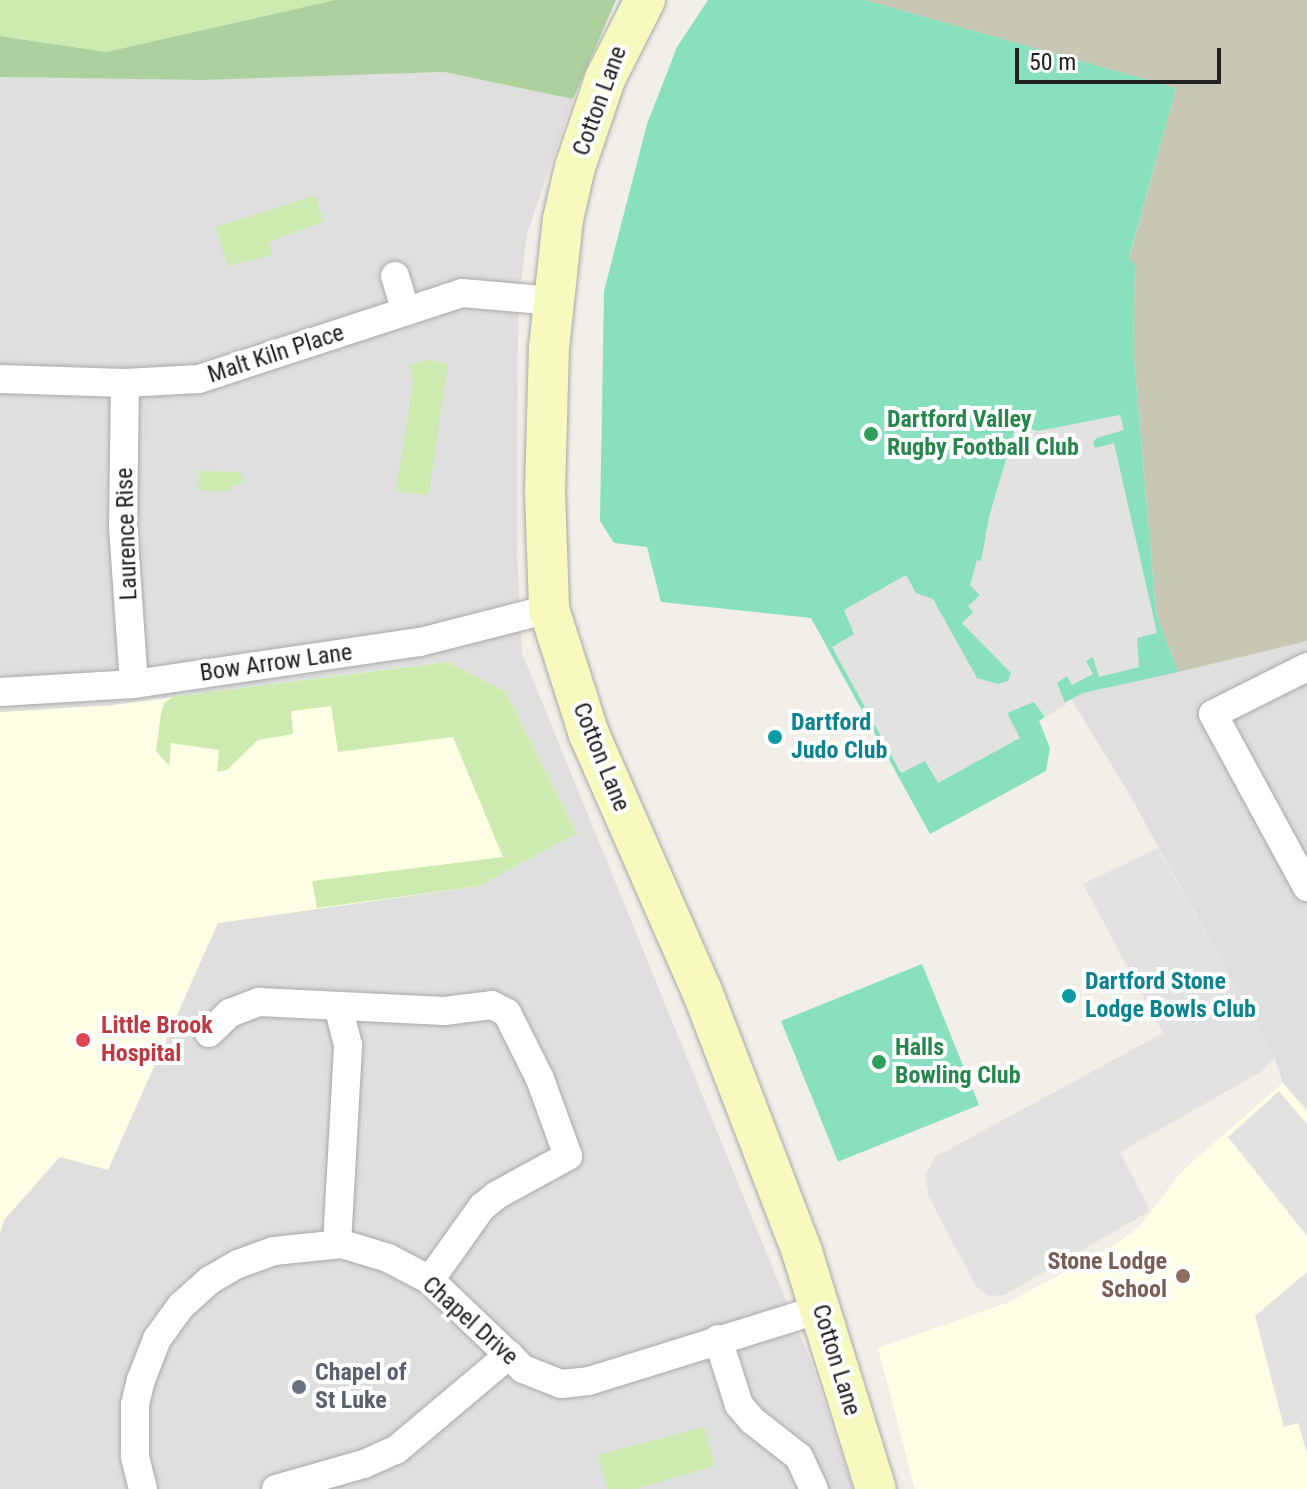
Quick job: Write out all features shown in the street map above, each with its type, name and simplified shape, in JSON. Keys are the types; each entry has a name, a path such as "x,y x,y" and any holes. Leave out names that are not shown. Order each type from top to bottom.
{"main road":[{"name":"Cotton Lane","path":"645,0 623,37 605,79 575,167 563,219 549,347 545,492 549,609 589,734 722,1042 820,1309 876,1489"}],"street":[{"path":"395,276 406,311"},
{"name":"Malt Kiln Place","path":"0,379 125,383 199,379 453,295 526,296 554,301"},
{"name":"Laurence Rise","path":"125,383 123,527 134,684"},
{"name":"Bow Arrow Lane","path":"0,692 134,684 420,642 549,609"},
{"path":"1307,667 1204,719 1307,887"},
{"path":"209,1033 230,1013 259,1002 444,1011 492,1005 507,1013 569,1154 564,1161 506,1189 476,1213 430,1280"},
{"path":"337,1244 348,1045 338,1006"},
{"name":"Chapel Drive","path":"143,1489 135,1456 135,1405 146,1363 169,1321 200,1288 238,1264 289,1248 337,1244 382,1255 430,1280 509,1355 537,1377 575,1384 820,1309"},
{"path":"718,1339 739,1405 753,1421 799,1457 814,1489"},
{"path":"276,1489 345,1479 396,1450 509,1355"}],"shaded area":[{"path":"865,0 1307,0 1307,641 1178,672 1156,613 1133,346 1135,265 1129,259 1176,88"},
{"path":"444,72 573,99 527,234 518,307 517,552 522,653 811,1362 853,1489 0,1489 0,77 203,80"},
{"path":"1120,415 1124,430 1093,442 1095,448 1114,443 1157,633 1137,638 1139,667 1099,677 1093,657 1086,661 1093,674 1072,685 1067,676 1057,683 1066,705 1045,717 1034,702 1007,713 1020,738 938,783 925,761 901,773 832,647 854,634 844,610 906,575 916,593 933,599 977,678 998,684 1008,681 1011,673 962,623 973,612 968,606 980,595 970,585 977,560 981,561 989,517 1016,425 1038,431"},
{"path":"1307,641 1307,1109 1283,1083 1275,1058 1128,792 1071,699 1083,693"},
{"name":"Little Brook Hospital","path":"447,662 506,692 577,833 480,886 218,923 108,1170 60,1157 4,1220 0,1233 0,712 112,705"},
{"path":"1158,848 1275,1058 1259,1073 1120,1152 1150,1211 1004,1295 988,1296 975,1285 929,1197 925,1175 935,1157 1163,1033 1083,884"},
{"name":"Stone Lodge School","path":"1283,1083 1307,1113 1307,1489 915,1489 878,1348 1007,1303 1110,1248 1140,1226 1182,1171"},
{"path":"1279,1091 1307,1124 1307,1236 1228,1137"},
{"path":"1307,1272 1307,1453 1298,1423 1284,1427 1255,1316"}],"green space":[{"path":"0,0 335,0 106,52 0,36"},
{"path":"335,0 616,0 573,99 444,72 203,80 0,77 0,36 106,52"},
{"name":"Dartford Valley Rugby Football Club","path":"708,0 865,0 1176,88 1129,258 1135,264 1133,346 1156,613 1178,672 1083,693 1066,702 1039,721 1050,748 1046,771 930,834 811,618 661,602 647,547 614,543 600,521 604,291 647,124 677,47"},
{"path":"316,195 323,222 269,242 272,255 228,266 216,227"},
{"path":"426,360 448,363 429,495 396,491 413,381 410,365"},
{"path":"200,471 240,472 242,484 229,487 229,491 199,490"},
{"path":"447,662 506,692 577,833 480,886 317,908 312,881 503,857 453,737 338,752 331,706 291,711 293,734 258,740 227,770 217,772 219,750 171,743 169,766 156,751 164,703 173,697"},
{"name":"Halls Bowling Club","path":"922,964 979,1105 838,1162 781,1021"},
{"path":"704,1427 715,1466 635,1489 608,1489 597,1455"}],"place":[{"name":"Dartford Valley Rugby Football Club","path":"871,434"},
{"name":"Dartford Judo Club","path":"775,737"},
{"name":"Dartford Stone Lodge Bowls Club","path":"1069,996"},
{"name":"Little Brook Hospital","path":"83,1040"},
{"name":"Halls Bowling Club","path":"879,1062"},
{"name":"Stone Lodge School","path":"1183,1276"},
{"name":"Chapel of St Luke","path":"299,1387"}]}
